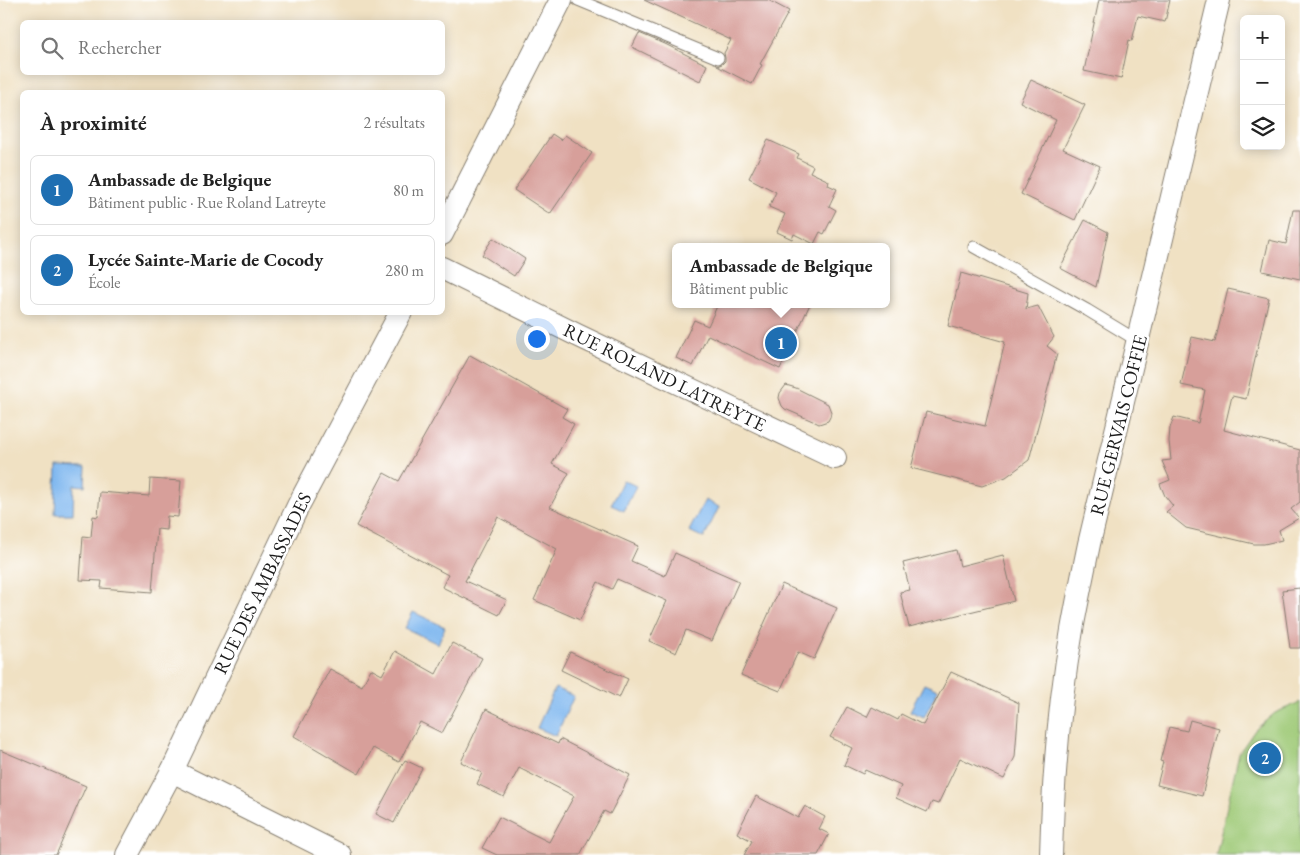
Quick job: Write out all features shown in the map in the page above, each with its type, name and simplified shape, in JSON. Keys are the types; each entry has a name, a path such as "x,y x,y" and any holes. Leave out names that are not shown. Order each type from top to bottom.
{"street":[{"path":"445,228 561,0"},
{"name":"RUE GERVAIS COFFIE","path":"1051,855 1058,731 1072,631 1089,544 1219,0"},
{"name":"RUE ROLAND LATREYTE","path":"445,269 577,335 835,458"},
{"name":"RUE DES AMBASSADES","path":"127,855 172,771 298,506 400,315"},
{"path":"172,771 340,855"}],"lane":[{"path":"578,0 718,58"},
{"path":"974,247 1087,310 1138,341"}],"green space":[{"path":"1300,702 1300,855 1216,855 1239,753 1255,730 1275,713"}],"water":[{"path":"57,466 86,467 85,486 74,485 73,514 55,514"},
{"path":"623,480 636,486 624,511 611,505"},
{"path":"705,500 719,507 704,538 689,531"},
{"path":"413,612 445,627 438,644 405,628"},
{"path":"924,684 938,690 924,717 910,711"},
{"path":"555,688 574,696 556,736 537,728"}],"building":[{"path":"644,0 768,0 789,11 760,64 762,65 752,84 717,66 725,61 724,53 731,40"},
{"path":"1099,0 1170,0 1165,22 1138,16 1132,41 1129,40 1121,79 1084,71"},
{"path":"639,33 707,65 700,81 632,47"},
{"path":"1031,80 1085,105 1063,149 1100,166 1075,220 1021,194 1056,120 1020,102"},
{"path":"552,134 561,140 565,135 592,153 550,214 514,190"},
{"path":"768,140 799,154 797,158 813,166 810,172 829,181 828,185 837,189 829,206 836,210 824,234 820,232 814,243 812,243 794,234 792,239 777,232 785,214 769,207 776,192 749,178"},
{"path":"1293,210 1300,210 1300,279 1262,271 1269,240 1286,244"},
{"path":"1085,220 1108,232 1096,287 1060,268"},
{"path":"493,238 525,259 514,276 482,255"},
{"path":"961,273 1028,293 1026,309 1038,306 1054,337 1047,346 1057,354 1029,460 1006,477 982,486 911,468 926,412 985,426 1005,342 948,326"},
{"path":"1228,289 1269,298 1246,399 1232,396 1224,430 1300,450 1300,502 1291,509 1299,518 1279,530 1282,540 1264,544 1254,544 1186,528 1166,512 1173,506 1165,496 1160,484 1170,480 1162,461 1171,460 1169,441 1170,428 1174,417 1198,423 1205,390 1181,385 1192,337 1215,342"},
{"path":"716,308 808,308 780,369 708,335 693,366 676,358 694,320 708,326"},
{"path":"470,355 567,409 562,417 574,424 552,464 569,473 550,507 638,546 631,561 665,576 675,553 739,581 712,641 686,630 676,653 649,641 667,601 617,579 612,589 598,582 580,620 534,600 557,549 498,517 465,581 507,600 499,615 442,587 448,575 356,526 384,473 399,481"},
{"path":"786,385 828,404 831,412 828,421 819,424 785,409 779,398"},
{"path":"150,479 181,481 178,517 167,516 166,530 157,529 152,592 101,588 102,581 80,580 83,536 91,537 93,516 98,517 100,492 149,496"},
{"path":"956,550 960,566 1003,555 1014,601 909,627 900,592 910,590 903,563"},
{"path":"782,584 837,608 814,659 798,652 780,691 741,675"},
{"path":"1300,588 1300,648 1290,648 1282,590"},
{"path":"452,643 482,658 442,733 420,722 399,762 373,748 359,774 294,736 330,669 362,686 371,669 382,675 395,651 436,674"},
{"path":"570,652 628,679 619,698 561,670"},
{"path":"951,672 1019,703 1015,757 1004,779 960,758 938,804 932,802 927,812 896,798 901,786 865,770 863,774 844,765 852,748 830,737 847,707 867,717 872,707 898,720 901,714 923,725"},
{"path":"486,709 558,744 560,739 630,775 610,814 604,811 580,855 497,855 482,848 499,817 549,842 574,796 519,768 504,797 477,784 482,773 461,762"},
{"path":"1190,720 1219,728 1202,796 1157,785 1163,762 1160,761 1169,727 1187,731"},
{"path":"0,750 86,786 56,855 0,855"},
{"path":"405,760 422,768 394,823 376,814"},
{"path":"756,796 798,818 805,806 825,817 819,829 829,834 818,855 744,855 752,841 737,833"}],"place":[{"name":"Ambassade de Belgique","path":"781,343"},
{"name":"Lycée Sainte-Marie de Cocody","path":"1265,758"}]}
